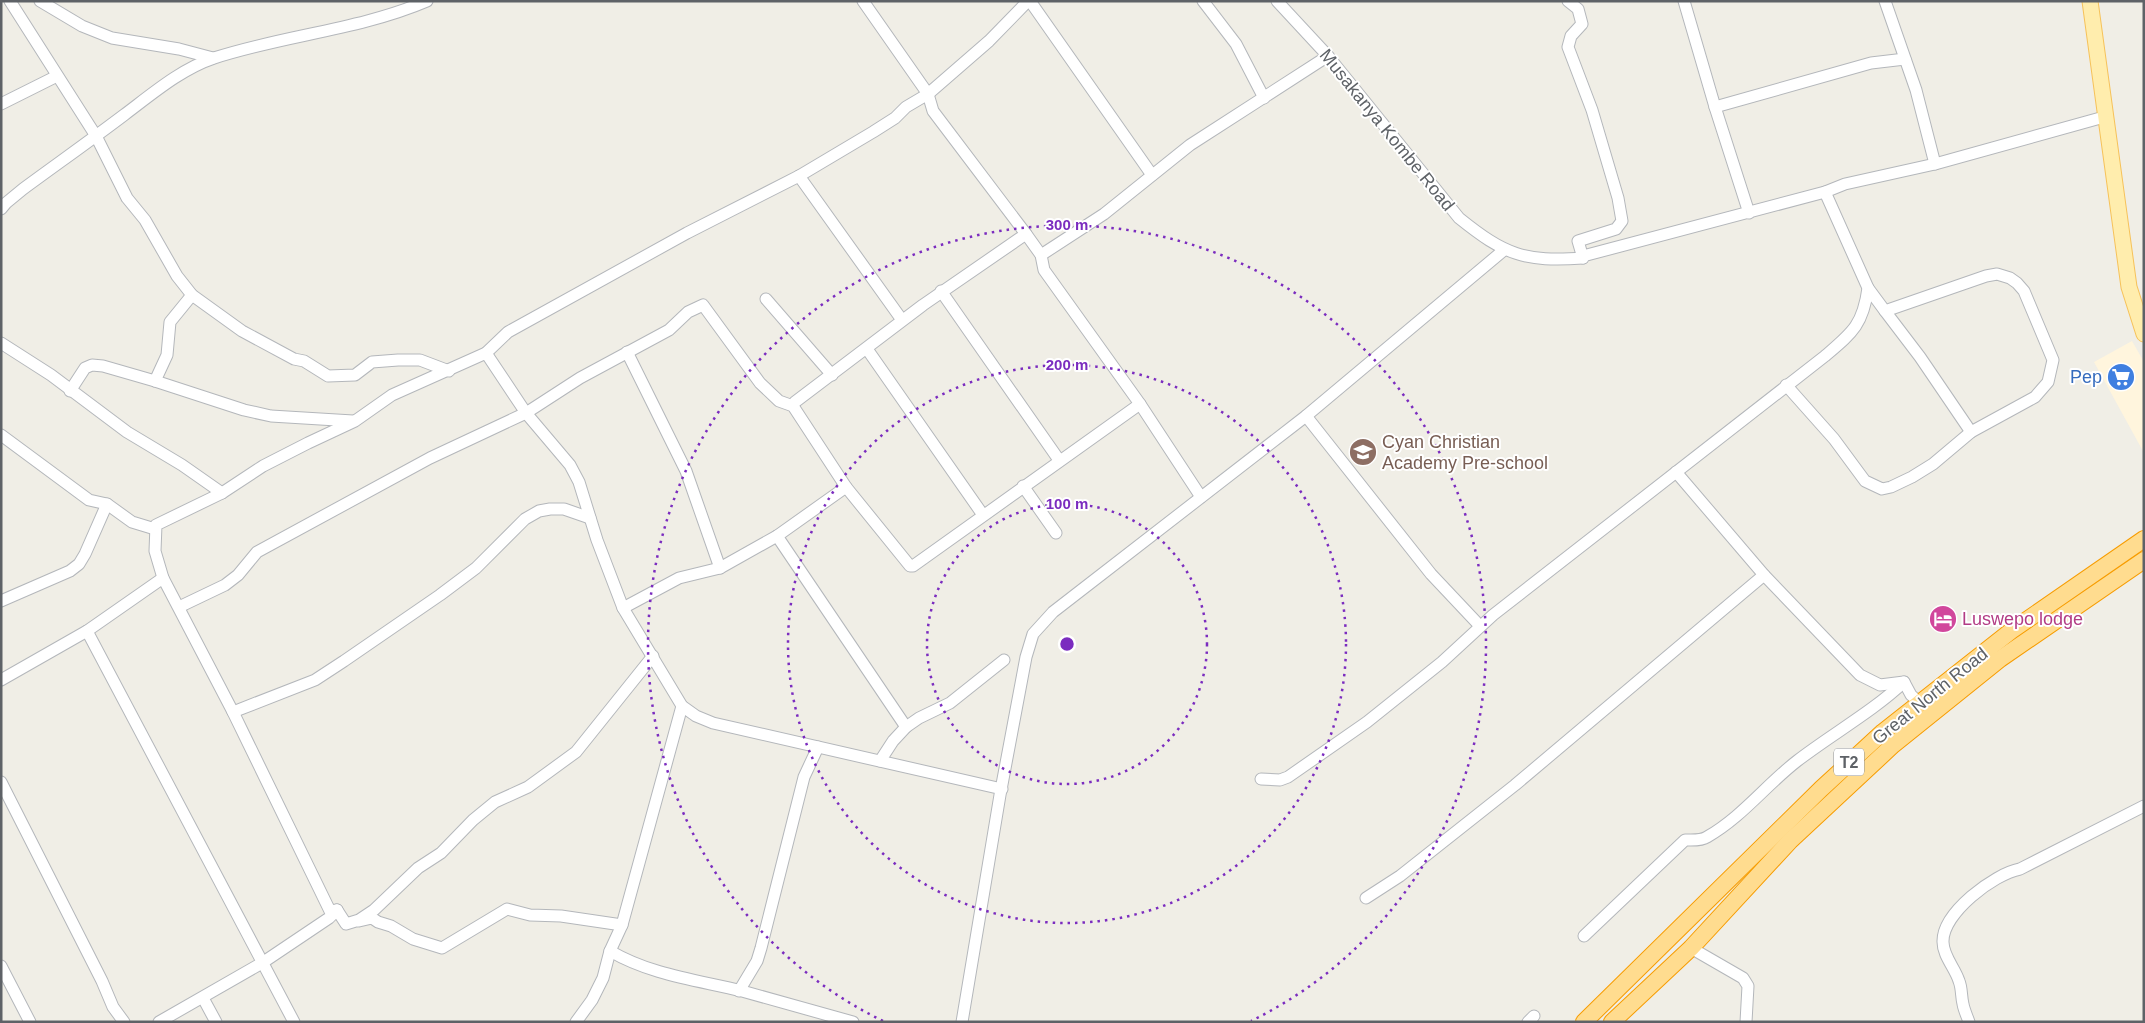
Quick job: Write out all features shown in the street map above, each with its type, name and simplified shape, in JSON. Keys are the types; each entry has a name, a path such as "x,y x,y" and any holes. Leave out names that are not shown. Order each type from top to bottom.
{"highway":[{"name":"Great North Road","path":"1584,1022 1828,782 1883,732 2011,631 2144,538"},
{"name":"Great North Road","path":"1612,1022 1691,948 1790,841 1907,733 2000,659 2144,560"}],"main road":[{"path":"2090,1 2104,117 2129,287 2144,334"}],"street":[{"path":"10,1 96,136 127,198 145,220 177,276 192,296 242,331 294,359 304,361 328,376 355,375 372,362 398,360 420,360 449,371"},
{"path":"40,1 82,26 112,38 179,49 213,58"},
{"path":"1,209 6,202 23,189 167,84 213,58 296,36 337,29 427,1"},
{"path":"863,1 928,94 932,111 1041,255 1044,270 1140,404 1201,497"},
{"path":"337,910 330,911 233,712 163,578 155,551 156,525 222,493 271,462 355,421 392,394 449,371 486,353 508,332 687,233 799,176 874,132 895,118 906,107 928,94 989,41 1029,1 1152,175"},
{"path":"1203,1 1236,44 1264,98"},
{"name":"Musakanya Kombe Road","path":"1277,1 1328,56 1459,218 1480,235 1504,250 1535,259 1583,258"},
{"path":"1568,1 1578,9 1582,24 1571,36 1568,47 1592,110 1618,198 1622,220 1616,229 1578,240 1583,258 1583,256 1619,245 1749,213 1825,192 1845,184 1935,164 2104,117"},
{"path":"1684,1 1749,213"},
{"path":"1885,1 1916,90 1935,164"},
{"path":"1041,255 1104,214 1190,145 1328,56"},
{"path":"1715,107 1871,62 1905,59"},
{"path":"1,104 57,76"},
{"path":"799,176 902,320"},
{"path":"1825,192 1868,288 1920,357 1971,432"},
{"path":"793,406 795,402 941,291 1026,234"},
{"path":"962,1022 1026,657 1033,634 1053,612 1306,416 1504,250"},
{"path":"1786,384 1834,439 1865,481 1882,489 1912,477 1933,464 1971,432 2035,397 2048,382 2053,360 2024,291 2010,278 1997,274 1986,276 1884,311"},
{"path":"1261,778 1280,780 1295,773 1367,722 1419,681 1480,626 1786,384 1825,356 1852,332 1866,305 1868,288"},
{"path":"941,291 1060,460"},
{"path":"155,380 167,355 170,322 192,296"},
{"path":"766,299 832,375"},
{"path":"179,607 225,585 238,575 257,552 430,458 526,413 580,378 669,330 683,316 703,304 760,383 779,401 793,406 846,487 910,566 913,566 1140,404"},
{"path":"1,343 51,374 70,391 127,432 182,465 222,493"},
{"path":"866,349 983,515"},
{"path":"627,352 686,471 720,568"},
{"path":"486,353 526,413 570,464 579,482 596,540 623,608 654,656 682,706 696,716 713,723 1002,789"},
{"path":"70,391 85,368 92,365 103,366 155,380 244,410 271,416 355,421"},
{"path":"1306,416 1431,574 1480,626"},
{"path":"4,440 89,500 107,504 132,522 155,529"},
{"path":"1676,472 1764,574 1860,675 1880,685 1904,682"},
{"path":"1023,486 1056,533"},
{"path":"623,608 679,578 720,568 777,536 846,487"},
{"path":"1,601 62,575 80,564 107,504"},
{"path":"233,712 315,680 344,661 476,568 525,519 539,511 564,509 590,518"},
{"path":"777,536 906,728"},
{"path":"1366,898 1400,876 1515,785 1764,574"},
{"path":"1,680 87,632 163,578"},
{"path":"87,632 294,1022"},
{"path":"346,924 358,920 374,910 418,868 442,853 473,820 495,802 528,787 576,752 654,656"},
{"path":"880,761 893,741 906,728 919,718 950,703 1004,660"},
{"path":"1904,682 1910,695 1920,703"},
{"path":"1584,936 1685,840 1705,839 1730,822 1796,762 1841,728 1886,699 1904,682"},
{"path":"576,1022 592,1000 599,986 610,952 622,925 682,706"},
{"path":"739,991 757,961 804,777 818,747"},
{"path":"1,782 102,981 113,1007 124,1022"},
{"path":"1969,1022 1963,1004 1960,981 1943,945 1946,930 1959,908 1977,891 2013,870 2020,869 2144,806"},
{"path":"346,924 372,918 391,926 413,939 442,948 507,909 530,915 561,916 622,925"},
{"path":"159,1022 262,964 329,918 337,910"},
{"path":"337,910 346,924"},
{"path":"1691,948 1743,978 1748,986 1746,1022"},
{"path":"610,952 632,964 667,975 739,991 853,1022"},
{"path":"1,966 30,1022"},
{"path":"203,998 216,1022"}],"shaded area":[{"path":"2132,341 2144,362 2144,453 2094,362"}],"place":[{"name":"Pep","path":"2121,377"},
{"name":"Cyan Christian Academy Pre-school","path":"1363,452"},
{"name":"Luswepo lodge","path":"1943,619"}]}
